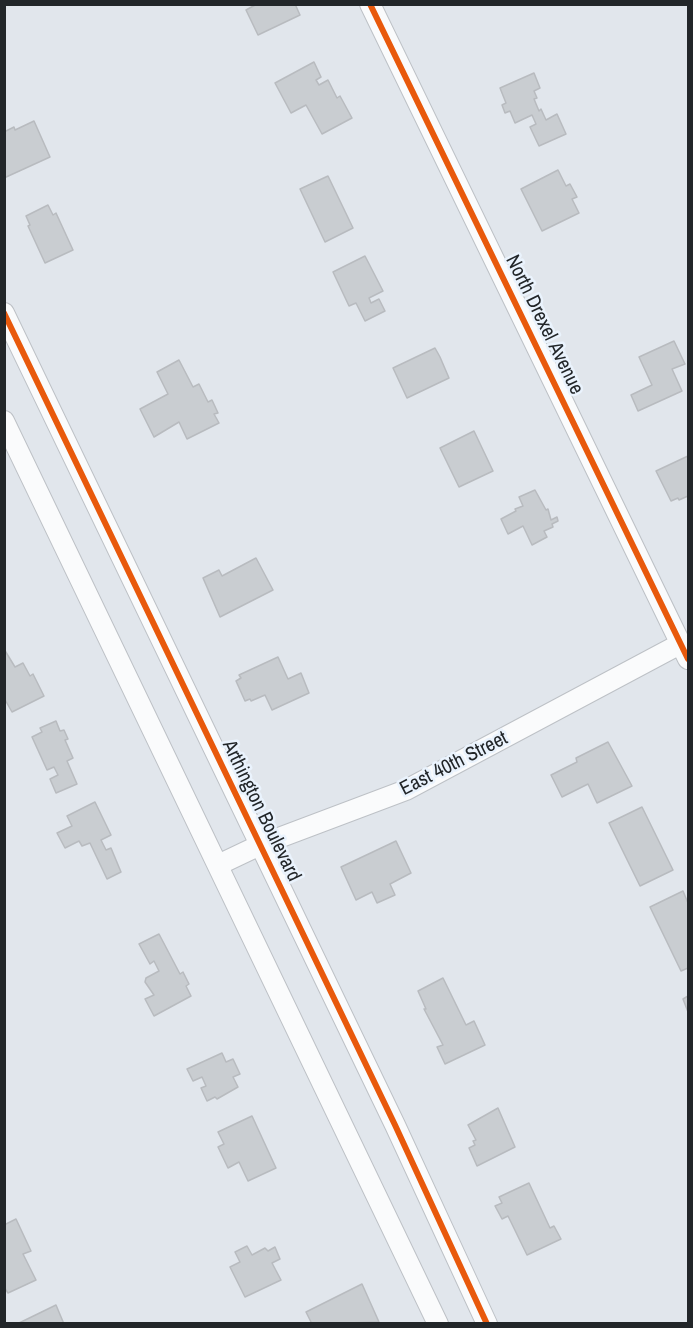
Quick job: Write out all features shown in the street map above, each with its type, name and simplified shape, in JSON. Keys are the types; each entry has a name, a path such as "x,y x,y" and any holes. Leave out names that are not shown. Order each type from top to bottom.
{"street":[{"name":"North Drexel Avenue","path":"370,4 684,651"},
{"name":"Arthington Boulevard","path":"4,313 395,1125 487,1323"},
{"path":"4,421 438,1323"},
{"name":"East 40th Street","path":"218,865 260,845 406,790 684,651"}],"building":[{"path":"257,4 295,4 300,15 258,35 246,10"},
{"path":"314,62 321,77 316,80 319,85 328,80 337,98 340,96 352,118 322,134 306,105 291,113 275,83"},
{"path":"534,73 540,88 534,91 537,98 534,99 539,111 541,109 546,120 557,114 566,134 539,146 530,127 536,124 532,115 515,123 510,111 505,113 502,105 506,103 500,88"},
{"path":"34,121 50,157 4,178 4,132 14,127 15,130"},
{"path":"558,170 566,186 570,184 577,197 572,199 579,213 542,231 521,189"},
{"path":"328,176 353,228 325,242 300,189"},
{"path":"48,205 53,215 56,213 73,250 45,263 28,226 30,225 26,216"},
{"path":"365,256 383,291 369,298 371,303 379,299 385,311 365,321 356,303 349,306 333,272"},
{"path":"674,341 685,364 672,369 682,391 638,411 631,395 652,385 639,357"},
{"path":"435,348 449,378 407,398 393,368"},
{"path":"179,360 193,387 199,384 208,402 212,400 218,413 214,414 219,423 187,439 179,422 154,437 140,409 168,394 157,372"},
{"path":"474,431 493,471 459,487 440,448"},
{"path":"688,456 688,496 671,501 656,471"},
{"path":"535,490 546,510 548,509 551,520 557,517 558,521 552,524 553,527 544,531 547,537 532,545 523,526 508,534 501,519 523,506 519,497"},
{"path":"256,558 273,590 220,617 203,578 219,570 222,576"},
{"path":"4,649 15,667 23,663 30,676 33,674 44,696 12,712 4,698"},
{"path":"278,657 288,679 301,673 309,693 272,710 265,695 245,701 236,681 241,678 239,675"},
{"path":"56,721 60,731 64,730 68,739 65,740 73,758 67,761 77,784 56,793 50,779 58,775 54,767 47,770 32,737 42,732 40,728"},
{"path":"608,742 632,786 597,803 588,784 562,797 551,775 577,762 576,758"},
{"path":"95,802 111,835 101,840 106,850 111,848 121,872 107,879 90,843 82,846 79,841 65,848 57,833 72,826 67,816"},
{"path":"642,807 673,870 640,886 609,823"},
{"path":"396,841 411,873 390,884 395,895 377,903 372,892 356,900 341,867"},
{"path":"683,891 688,903 688,968 681,971 650,907"},
{"path":"159,934 180,974 183,972 189,984 186,986 191,996 154,1016 145,999 154,995 145,982 146,978 159,971 154,961 150,964 139,944"},
{"path":"443,978 466,1025 474,1021 485,1045 445,1064 437,1047 443,1045 424,1009 426,1009 418,991"},
{"path":"688,996 688,1012 683,999"},
{"path":"222,1053 226,1062 233,1059 240,1074 233,1077 238,1087 217,1099 215,1097 207,1101 201,1088 206,1086 202,1077 193,1081 187,1069"},
{"path":"498,1108 515,1147 477,1166 469,1148 475,1145 473,1141 476,1140 468,1125"},
{"path":"252,1116 276,1168 248,1181 239,1162 228,1168 218,1147 224,1144 218,1132"},
{"path":"529,1183 550,1228 554,1226 561,1239 527,1255 508,1216 502,1219 495,1206 502,1203 499,1197"},
{"path":"16,1219 31,1251 23,1254 36,1280 8,1293 4,1287 4,1225"},
{"path":"247,1246 252,1255 265,1248 268,1251 275,1247 280,1259 272,1263 281,1280 245,1297 230,1267 240,1262 235,1252"},
{"path":"362,1284 379,1322 312,1324 306,1312"},
{"path":"56,1305 64,1324 17,1324"}],"cycle path":[{"path":"370,4 688,659"},
{"path":"4,313 395,1125 487,1324"}]}
